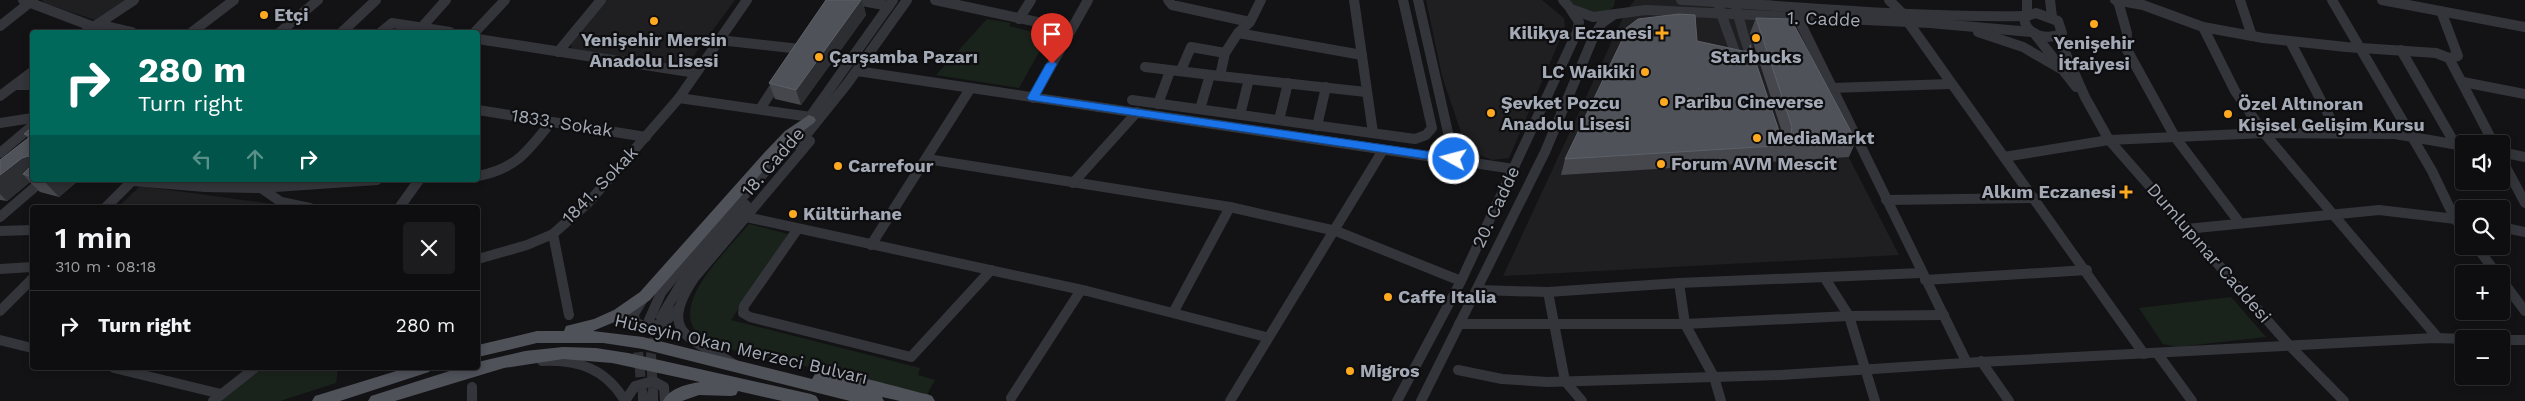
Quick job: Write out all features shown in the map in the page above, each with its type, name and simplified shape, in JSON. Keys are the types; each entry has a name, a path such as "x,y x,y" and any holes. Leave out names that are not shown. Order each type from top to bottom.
{"main road":[{"path":"537,337 597,324 619,314 645,296 769,156 790,134 810,118"},
{"name":"Hüseyin Okan Merzeci Bulvarı","path":"480,351 537,337 603,337 643,343 876,401"},
{"name":"Hüseyin Okan Merzeci Bulvarı","path":"480,369 548,354 589,354 639,361 812,401"},
{"path":"320,401 418,370"},
{"name":"Hüseyin Okan Merzeci Bulvarı","path":"376,401 477,370"},
{"path":"757,370 851,383 927,401"},
{"path":"671,401 681,392 690,388 736,391 758,389"},
{"path":"775,393 794,401"}],"street":[{"path":"89,30 134,0"},
{"path":"195,30 234,0"},
{"path":"282,30 318,0"},
{"path":"344,30 376,0"},
{"path":"421,28 446,0"},
{"path":"480,34 505,0"},
{"path":"558,52 601,0"},
{"name":"1841. Sokak","path":"480,258 527,245 552,234 588,203 678,98 748,0"},
{"path":"857,0 891,3"},
{"name":"18. Cadde","path":"661,318 669,299 684,278 847,84 907,0"},
{"path":"935,0 1070,29"},
{"path":"1019,19 1031,0"},
{"path":"1033,98 1070,29 1088,0"},
{"path":"1168,0 1172,5 1250,22"},
{"path":"1200,110 1225,53 1238,33 1250,22 1261,0"},
{"path":"1354,0 1373,133"},
{"path":"1132,100 1415,139 1426,136 1432,128 1403,0"},
{"path":"1418,0 1454,159"},
{"path":"1555,0 1566,4"},
{"name":"20. Cadde","path":"1421,401 1545,152 1593,38 1602,23 1625,6 1626,0"},
{"name":"1. Cadde","path":"1681,0 1797,3 1949,18 2036,13 2052,17"},
{"path":"1734,0 1755,70"},
{"path":"1889,0 1901,12"},
{"path":"2026,15 2027,0"},
{"path":"2050,0 2052,17"},
{"path":"2240,0 2252,36"},
{"path":"2332,0 2455,210"},
{"path":"2382,0 2525,27"},
{"path":"0,26 28,1 94,26 106,26 123,30"},
{"path":"1717,1 1738,60"},
{"path":"2239,222 2174,136 2126,48 2127,32 2116,1 2143,2 2203,27 2252,36 2361,48 2436,53 2449,58 2458,56 2441,11"},
{"name":"18. Cadde","path":"649,320 662,293 674,277 810,118 891,3"},
{"name":"1. Cadde","path":"1566,4 1593,18 1646,10 1930,23 2033,32 2049,37 2058,36"},
{"name":"20. Cadde","path":"1397,401 1461,281 1577,32 1578,22 1566,4"},
{"name":"Dumlupınar Caddesi","path":"2026,15 2024,24 2033,32 2084,97"},
{"name":"Dumlupınar Caddesi","path":"2052,17 2061,25 2062,33 2058,36 2084,97 2109,140 2290,345 2344,401"},
{"path":"1798,18 1966,361"},
{"path":"1908,22 1950,84 2087,270 2144,354"},
{"path":"383,30 392,23 432,30"},
{"path":"1930,23 1981,33 2023,47 2061,69"},
{"path":"2203,27 2235,91 2264,133 2438,338"},
{"path":"1238,33 1362,54"},
{"path":"1339,50 1360,37"},
{"path":"480,39 696,73"},
{"path":"719,40 800,49"},
{"path":"2290,41 2338,134"},
{"path":"1181,70 1191,47 1225,53"},
{"path":"2401,50 2455,138"},
{"path":"2449,58 2490,135"},
{"path":"1145,68 1170,71 1181,70 1366,92"},
{"path":"760,108 785,71"},
{"path":"857,71 1454,159 1514,170"},
{"path":"1158,104 1170,71"},
{"path":"1348,90 1364,72"},
{"path":"0,96 30,74"},
{"path":"1240,115 1249,79"},
{"path":"2463,82 2525,94"},
{"path":"1279,120 1288,83"},
{"path":"645,296 634,314 635,322 642,327 651,328 662,325 670,319 678,308 688,287 827,120 847,84"},
{"path":"1832,88 1950,84"},
{"path":"15,85 30,85"},
{"path":"1318,126 1326,87"},
{"path":"871,245 970,89"},
{"path":"678,98 760,108 810,118"},
{"name":"1833. Sokak","path":"480,110 646,137"},
{"path":"1073,183 1137,112"},
{"path":"0,122 30,118"},
{"path":"480,176 498,174 522,159 551,122"},
{"path":"0,153 30,128"},
{"path":"2004,157 2109,140 2264,133 2395,134 2455,144"},
{"path":"1230,401 1266,337 1336,231 1384,150"},
{"path":"2510,154 2525,157"},
{"path":"927,159 1230,208 1336,231 1461,281"},
{"path":"2510,175 2525,203"},
{"path":"0,218 40,182"},
{"path":"108,205 131,182"},
{"path":"171,182 261,188 284,183 315,182"},
{"path":"401,205 418,182"},
{"path":"261,188 278,205"},
{"path":"1886,200 2034,198"},
{"path":"1174,311 1230,208"},
{"path":"2186,228 2378,210 2455,218"},
{"path":"746,218 1174,311 1266,337"},
{"path":"2510,229 2525,232"},
{"path":"0,231 30,230"},
{"path":"797,230 744,306 743,313 750,318 911,357 991,270"},
{"path":"552,234 569,315"},
{"path":"0,269 30,267"},
{"path":"1477,290 1548,292 1679,283 1824,277 1923,276 2087,270"},
{"path":"1824,277 1849,316 1875,401"},
{"path":"0,311 30,281"},
{"path":"1679,283 1685,324 1714,377 1721,401"},
{"path":"1011,398 1081,290"},
{"path":"1548,292 1565,382 1582,401"},
{"path":"2510,292 2525,311"},
{"path":"678,308 679,322 689,339 697,345 726,357 738,366"},
{"path":"1460,324 1685,324 1849,316 1944,315"},
{"path":"1458,370 1476,376 1507,380 1565,382 1866,371 1966,361 2455,339"},
{"path":"0,340 30,348"},
{"path":"2510,340 2525,340"},
{"path":"2157,353 2192,401"},
{"path":"504,364 557,360 584,365 607,376 615,384 625,401"},
{"path":"1981,361 2009,401"},
{"path":"121,370 217,398 252,370"},
{"path":"625,401 626,395 633,387 642,382 653,381 664,387 665,401"},
{"path":"472,387 472,401"}],"shaded area":[{"path":"42,0 126,0 95,20 44,3"},
{"name":"Yenişehir Mersin Anadolu Lisesi","path":"605,0 735,0 686,66 572,51 571,42"},
{"name":"Şevket Pozcu Anadolu Lisesi","path":"1426,0 1542,0 1564,18 1565,28 1509,158 1492,160 1467,150 1442,76"},
{"path":"1568,0 1615,0 1614,6 1609,10 1597,14 1585,11"},
{"path":"1635,0 1772,0 1786,35 1899,255 1503,276 1626,11"},
{"path":"987,19 1011,23 1009,26 1048,36 1019,88 936,75"},
{"path":"140,186 272,204 271,205 120,205"},
{"path":"749,224 788,234 731,320 920,368 918,375 935,380 927,394 721,347 700,336 691,322 691,305 698,288 710,270"},
{"path":"2231,297 2266,337 2177,347 2163,344 2139,308"},
{"path":"261,370 338,370 336,383 280,401 219,401"}],"building":[{"path":"826,0 861,0 796,90 769,83"},
{"path":"1679,14 1695,15 1697,41 1743,51 1751,51 1750,45 1779,131 1784,136 1791,133 1792,127 1756,18 1791,19 1856,141 1565,159 1622,40 1625,29 1638,19"},
{"path":"30,129 30,136 24,134"},
{"path":"30,137 30,158 28,156 22,158 0,175 0,160"},
{"path":"30,167 30,176 23,174"}],"tunnel":[{"path":"653,393 651,355 660,318"},
{"path":"642,392 638,351 649,321"}],"place":[{"name":"Etçi","path":"264,15"},
{"name":"Yenişehir Mersin Anadolu Lisesi","path":"654,21"},
{"name":"Yenişehir İtfaiyesi","path":"2094,24"},
{"name":"Kilikya Eczanesi","path":"1662,33"},
{"name":"Starbucks","path":"1756,38"},
{"name":"Çarşamba Pazarı","path":"819,57"},
{"name":"LC Waikiki","path":"1645,72"},
{"name":"Paribu Cineverse","path":"1664,102"},
{"name":"Şevket Pozcu Anadolu Lisesi","path":"1491,113"},
{"name":"Özel Altınoran Kişisel Gelişim Kursu","path":"2228,114"},
{"name":"MediaMarkt","path":"1757,138"},
{"name":"Forum AVM Mescit","path":"1661,164"},
{"name":"Carrefour","path":"838,166"},
{"name":"Alkım Eczanesi","path":"2126,192"},
{"name":"Kültürhane","path":"793,214"},
{"name":"Caffe Italia","path":"1388,297"},
{"name":"Migros","path":"1350,371"}],"route":[{"path":"1052,64 1033,98 1454,159"}]}
